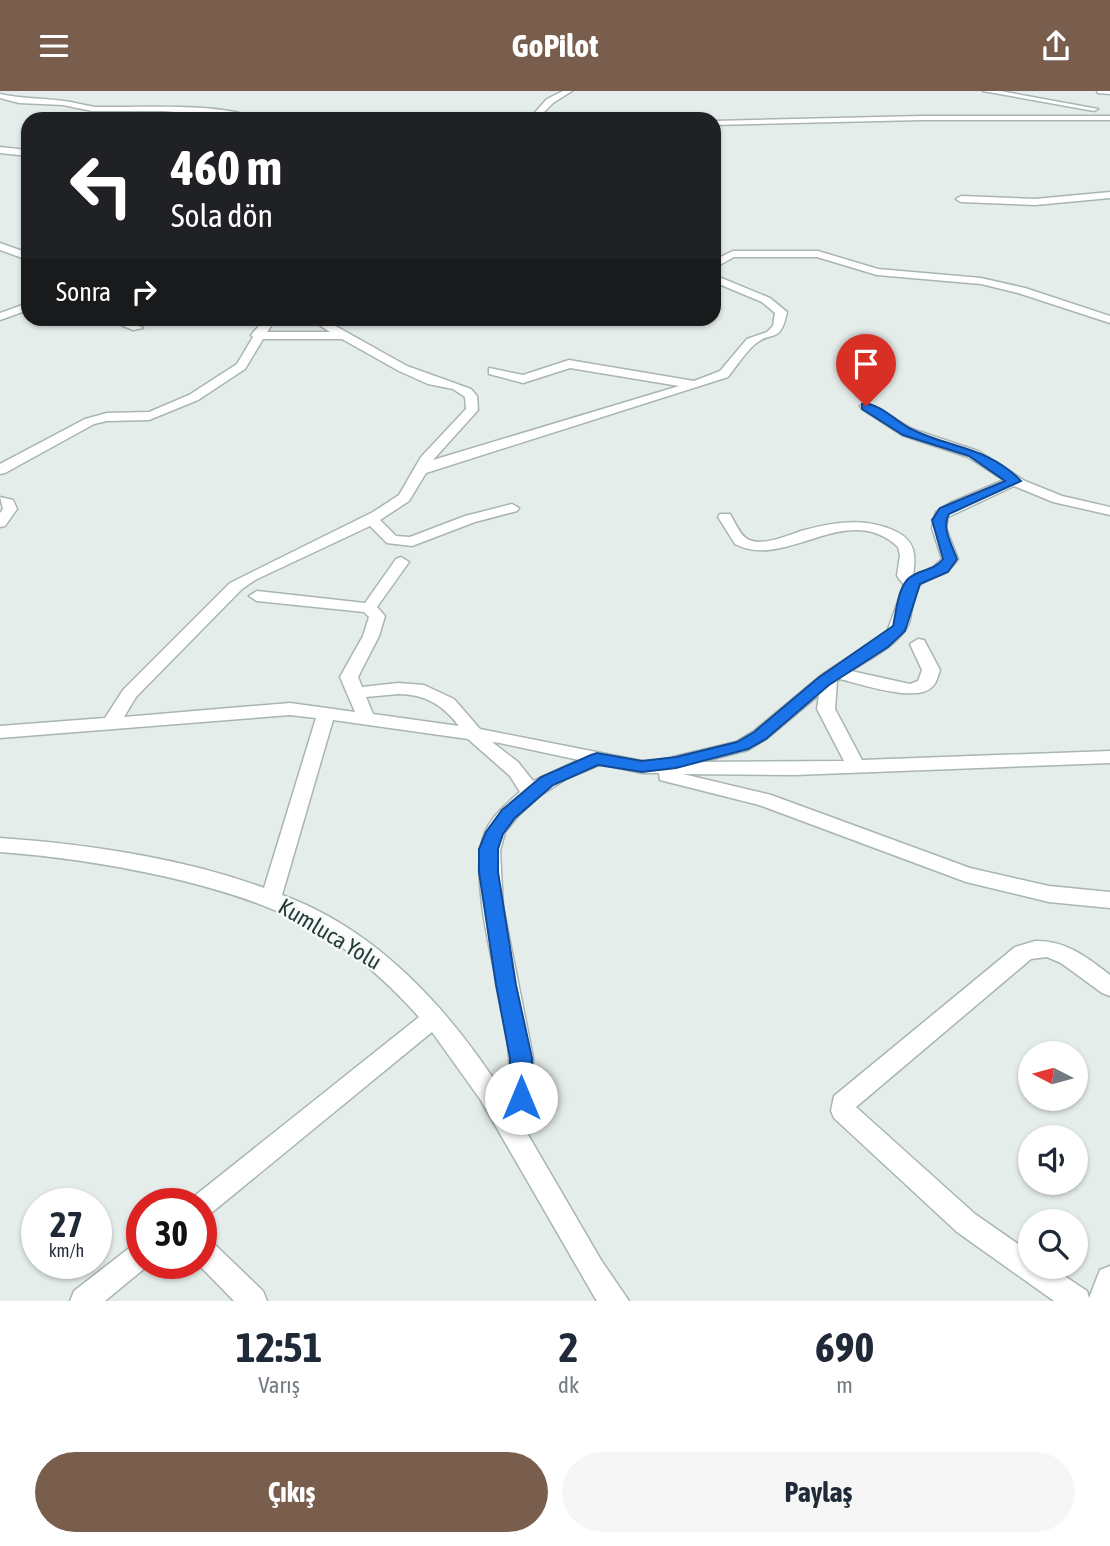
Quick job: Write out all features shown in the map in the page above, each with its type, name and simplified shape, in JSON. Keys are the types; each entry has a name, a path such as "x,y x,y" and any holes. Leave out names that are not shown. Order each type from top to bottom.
{"street":[{"path":"540,112 551,101 568,91"},
{"path":"987,91 1110,111"},
{"path":"1013,96 1023,91"},
{"path":"1041,91 1103,102"},
{"path":"1101,91 1110,92"},
{"path":"0,96 19,101 63,103 92,109 199,112"},
{"path":"721,123 921,118 1110,118"},
{"path":"0,150 21,152"},
{"path":"961,199 1035,202 1110,195"},
{"path":"0,246 21,254"},
{"path":"721,260 733,254 818,254 877,272 981,281 1021,290 1110,320"},
{"path":"421,470 556,426 698,386 724,374 751,341 771,334 778,327 780,312 775,305 721,281"},
{"path":"0,317 21,309"},
{"path":"132,326 137,328"},
{"path":"0,470 102,418 140,418 161,413 237,372 264,326"},
{"path":"113,721 130,694 236,586 371,519 404,499 411,482 431,455 472,410 471,396 457,385 437,383 409,373 329,326"},
{"path":"257,335 348,336"},
{"path":"493,372 523,379 569,364 698,386"},
{"path":"866,406 907,432 973,454 1014,481 1058,499 1110,511"},
{"path":"642,767 700,757 743,745 760,735 833,676 882,643 900,628 914,581 943,569 950,559 938,520 944,511 1014,481"},
{"path":"1084,505 1110,497"},
{"path":"0,501 8,503 10,509 0,523"},
{"path":"371,519 392,540 412,542 470,519 512,508"},
{"path":"725,517 739,540 757,546 845,525 874,528 898,539 908,548 910,556 905,576 912,585"},
{"path":"369,608 401,562"},
{"path":"257,596 369,608 377,617 376,624 351,670 350,684 366,718"},
{"path":"833,676 912,690 926,684 931,670 918,644"},
{"path":"833,676 826,709 856,766"},
{"path":"355,693 406,686 422,689 458,713 475,735 520,773 531,795"},
{"path":"0,731 268,710 327,712 511,739 642,767 764,800 966,875 1049,894 1110,900"},
{"path":"271,898 327,712"},
{"path":"642,767 782,769 1110,757"},
{"path":"514,1137 521,1098 521,1058 506,985 489,872 489,849 495,832 509,814 547,781 597,759"},
{"name":"Kumluca Yolu","path":"0,845 66,852 151,866 245,888 303,912 361,947 397,977 435,1017 489,1092 609,1299"},
{"path":"1077,1301 966,1223 843,1111 842,1103 1023,953 1036,947 1049,948 1065,955 1110,987"},
{"path":"217,1193 435,1017"},
{"path":"217,1265 253,1301"},
{"path":"84,1301 126,1267"},
{"path":"1102,1301 1110,1279"}],"route":[{"path":"521,1098 521,1058 506,985 489,872 489,849 495,832 509,814 547,781 597,759 642,767 676,762 712,755 743,745 760,735 824,682 900,628 914,581 943,569 950,559 939,528 938,520 944,511 1014,481 981,458 955,446 907,432 866,406"}]}
